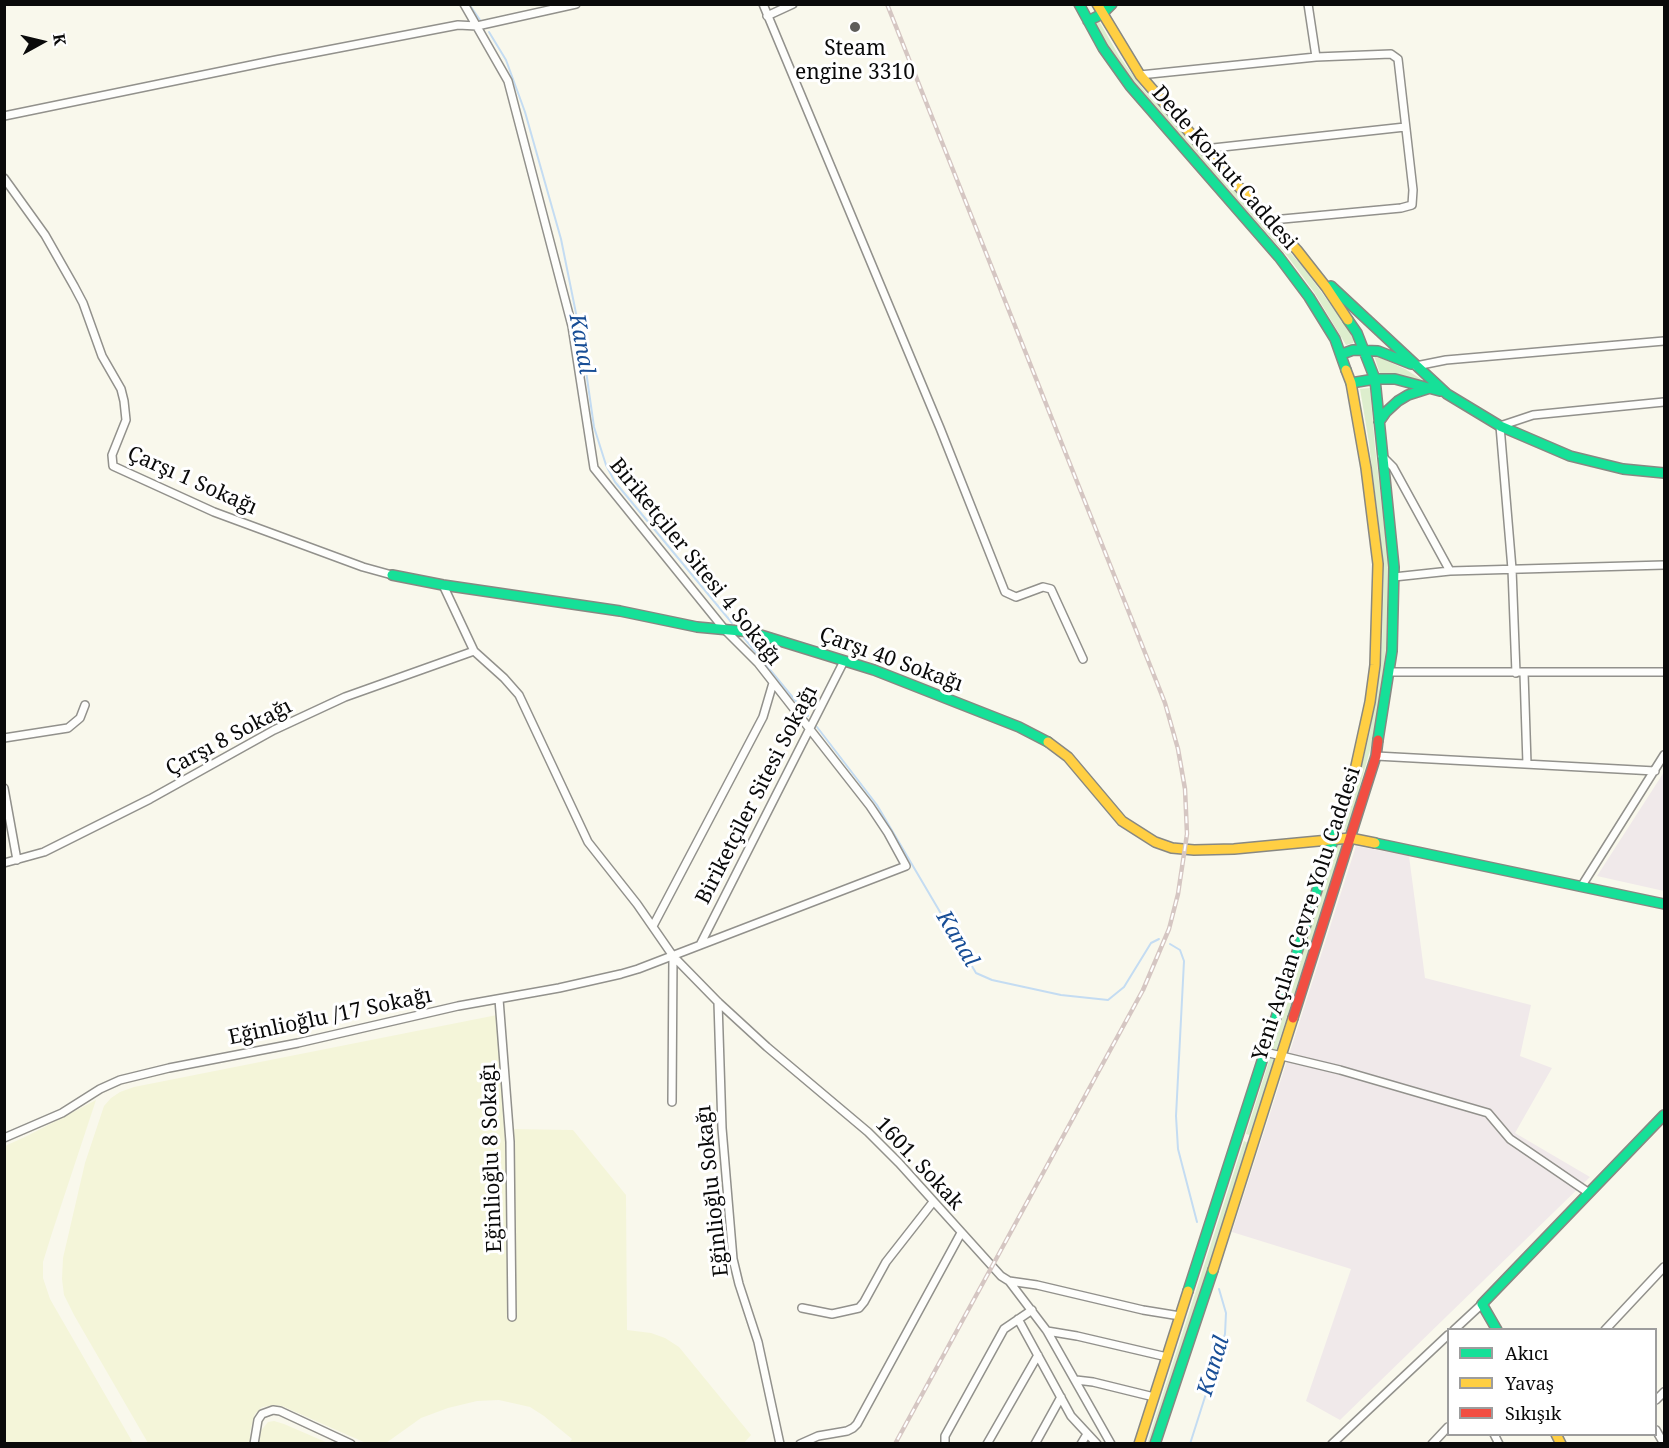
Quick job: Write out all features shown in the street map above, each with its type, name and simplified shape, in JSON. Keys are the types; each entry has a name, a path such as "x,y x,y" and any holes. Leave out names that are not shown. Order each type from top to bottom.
{"main road":[{"name":"Dede Korkut Caddesi","path":"1079,4 1118,70 1142,101 1279,257 1314,305 1342,354 1351,383 1375,379 1403,381 1447,394"},
{"name":"Dede Korkut Caddesi","path":"1097,4 1140,75 1204,149 1272,220 1313,269 1349,320 1364,349 1375,379"},
{"path":"1088,21 1102,14 1112,4"},
{"name":"Dede Korkut Caddesi","path":"1313,269 1447,394 1500,426 1570,456 1623,469 1665,473"},
{"name":"Dede Korkut Caddesi","path":"1342,354 1364,349 1378,351 1416,366"},
{"name":"Yeni Açılan Çevre Yolu Caddesi","path":"1155,1443 1198,1316 1376,756 1390,672 1394,577 1393,546 1375,379"},
{"name":"Yeni Açılan Çevre Yolu Caddesi","path":"1139,1443 1266,1052 1362,744 1370,702 1377,638 1378,590 1376,542 1351,383"},
{"path":"1379,422 1398,401 1430,388"},
{"name":"Çarşı 40 Sokağı","path":"392,575 443,585 620,611 697,627 757,633 897,678 1019,727 1047,741 1068,757 1122,821 1155,842 1173,848 1200,850 1290,845 1334,838 1350,838 1665,904"},
{"path":"1496,1328 1482,1304 1665,1116"}],"street":[{"name":"Biriketçiler Sitesi 4 Sokağı","path":"464,4 508,81 572,326 594,468 725,630 758,663 809,728 879,818 906,866"},
{"path":"4,116 458,25 477,26 576,4"},
{"path":"763,4 940,428 1005,592 1016,597 1043,587 1052,589 1083,659"},
{"path":"767,16 793,4"},
{"path":"1308,4 1316,57"},
{"path":"1140,75 1316,57 1391,54 1398,59 1413,190 1412,205 1401,208 1272,220"},
{"path":"1204,149 1405,127"},
{"name":"Çarşı 1 Sokağı","path":"4,178 45,235 75,286 102,356 121,389 126,420 112,455 114,466 214,512 363,567 392,575"},
{"path":"1416,366 1446,360 1665,341"},
{"path":"1527,764 1500,426 1533,415 1665,402"},
{"path":"1382,456 1393,467 1450,571"},
{"path":"1394,577 1414,577 1450,571 1665,565"},
{"path":"443,585 474,651"},
{"name":"Çarşı 8 Sokağı","path":"4,863 44,852 150,799 274,730 345,697 474,651"},
{"name":"1601. Sokak","path":"474,651 519,695 584,836 653,926 673,956 767,1047 868,1132 899,1163 991,1267 1009,1281 1047,1331 1111,1443"},
{"name":"Biriketçiler Sitesi Sokağı","path":"700,945 844,661"},
{"path":"1390,672 1665,672"},
{"path":"653,926 763,717 773,683"},
{"path":"4,738 68,728 80,718 85,705"},
{"path":"1376,756 1655,771"},
{"path":"1581,887 1665,756"},
{"path":"4,788 17,860"},
{"name":"Eğinlioğlu /17 Sokağı","path":"4,1138 62,1113 100,1089 120,1080 298,1043 458,1006 615,976 673,956 906,866"},
{"path":"672,1102 673,956"},
{"name":"Eğinlioğlu 8 Sokağı","path":"499,999 510,1142 512,1317"},
{"name":"Eğinlioğlu Sokağı","path":"718,1002 722,1128 733,1259 758,1342 780,1443"},
{"path":"1266,1052 1340,1070 1488,1113 1510,1138 1589,1193"},
{"path":"802,1308 832,1314 859,1308 886,1262 933,1202"},
{"path":"800,1443 818,1436 847,1431 857,1424 961,1233"},
{"path":"1606,1328 1665,1267"},
{"path":"1009,1281 1180,1316"},
{"path":"1455,1328 1482,1304"},
{"path":"945,1443 945,1436 1004,1329 1032,1310"},
{"path":"1018,1319 1075,1422 1097,1443"},
{"path":"1047,1331 1167,1357"},
{"path":"1332,1443 1447,1337"},
{"path":"987,1443 1038,1355"},
{"path":"1076,1380 1154,1397"},
{"path":"1035,1443 1060,1397"},
{"path":"254,1443 258,1420 262,1414 273,1410 280,1411 351,1443"},
{"path":"1434,1442 1447,1429"},
{"path":"1081,1443 1087,1434"}],"shaded area":[{"path":"1664,772 1664,891 1597,876"},
{"path":"1356,846 1409,856 1425,978 1531,1005 1520,1056 1552,1068 1515,1133 1590,1177 1340,1420 1306,1401 1351,1269 1232,1232"}],"green space":[{"path":"1099,21 1119,56 1143,89 1303,267 1347,327 1354,340 1353,343 1346,345 1314,292 1288,257 1140,91 1106,42 1096,24"},
{"path":"1374,355 1405,369 1429,384 1397,375 1380,374"},
{"path":"1370,388 1388,559 1386,649 1374,736 1347,832 1342,830 1370,731 1382,645 1384,568 1360,389"},
{"path":"1339,841 1343,843 1276,1051 1271,1049"},
{"path":"497,1015 507,1129 573,1130 626,1195 627,1330 651,1333 679,1347 751,1435 744,1443 569,1443 572,1439 530,1407 499,1400 477,1401 421,1418 386,1443 366,1443 275,1405 262,1407 255,1414 250,1432 250,1443 148,1443 64,1295 63,1258 85,1163 104,1106 120,1092 134,1087"},
{"path":"1270,1058 1275,1059 1250,1135 1246,1134"},
{"path":"96,1100 43,1262 43,1278 50,1299 133,1443 5,1443 5,1146"},
{"path":"1244,1141 1248,1143 1152,1443 1147,1444"},
{"path":"274,1421 328,1443 259,1443 260,1432 268,1422"}],"waterway":[{"name":"Kanal","path":"469,4 480,20"},
{"name":"Kanal","path":"489,32 506,60 525,112 561,239 582,343 594,427 606,465 615,482 732,623"},
{"name":"Kanal","path":"744,638 808,716"},
{"name":"Kanal","path":"817,727 877,805 976,973 992,980 1061,995 1108,1000 1124,987 1151,943 1159,939"},
{"name":"Kanal","path":"1170,944 1180,950 1184,961 1176,1116 1178,1149 1197,1222"},
{"name":"Kanal","path":"1190,1444 1225,1334 1226,1313 1219,1289"}],"railway":[{"path":"887,4 1165,703 1178,749 1185,789 1187,834 1178,894 1169,929 1143,990 895,1444"}],"traffic: fast":[{"path":"1079,4 1103,48 1130,86 1279,257 1309,297 1335,339 1346,370"},
{"path":"1088,21 1102,14 1112,4"},
{"path":"1331,286 1447,394 1500,426 1570,456 1623,469 1664,473"},
{"path":"1348,320 1357,333 1375,379 1394,567 1392,651 1378,740"},
{"path":"1342,354 1353,350 1378,351 1411,364"},
{"path":"1351,383 1375,379 1395,379 1440,391"},
{"path":"1379,422 1398,401 1430,388"},
{"path":"392,575 443,585 620,611 697,627 751,632 874,670 1019,727 1048,742"},
{"path":"1188,1291 1354,775"},
{"path":"1375,843 1664,904"},
{"path":"1496,1328 1482,1304 1664,1115"},
{"path":"1155,1444 1213,1270"}],"traffic: slow":[{"path":"1097,4 1140,75 1297,250 1348,320"},
{"path":"1346,370 1351,383 1366,468 1378,564 1375,665 1370,702 1354,775"},
{"path":"1048,742 1068,757 1122,821 1155,842 1172,848 1234,849 1350,838 1375,843"},
{"path":"1213,1270 1293,1018"},
{"path":"1139,1444 1188,1291"},
{"path":"1557,1436 1561,1444"}],"traffic: jam":[{"path":"1293,1018 1376,756 1378,740"}],"place":[{"name":"Steam engine 3310","path":"855,27"}]}
